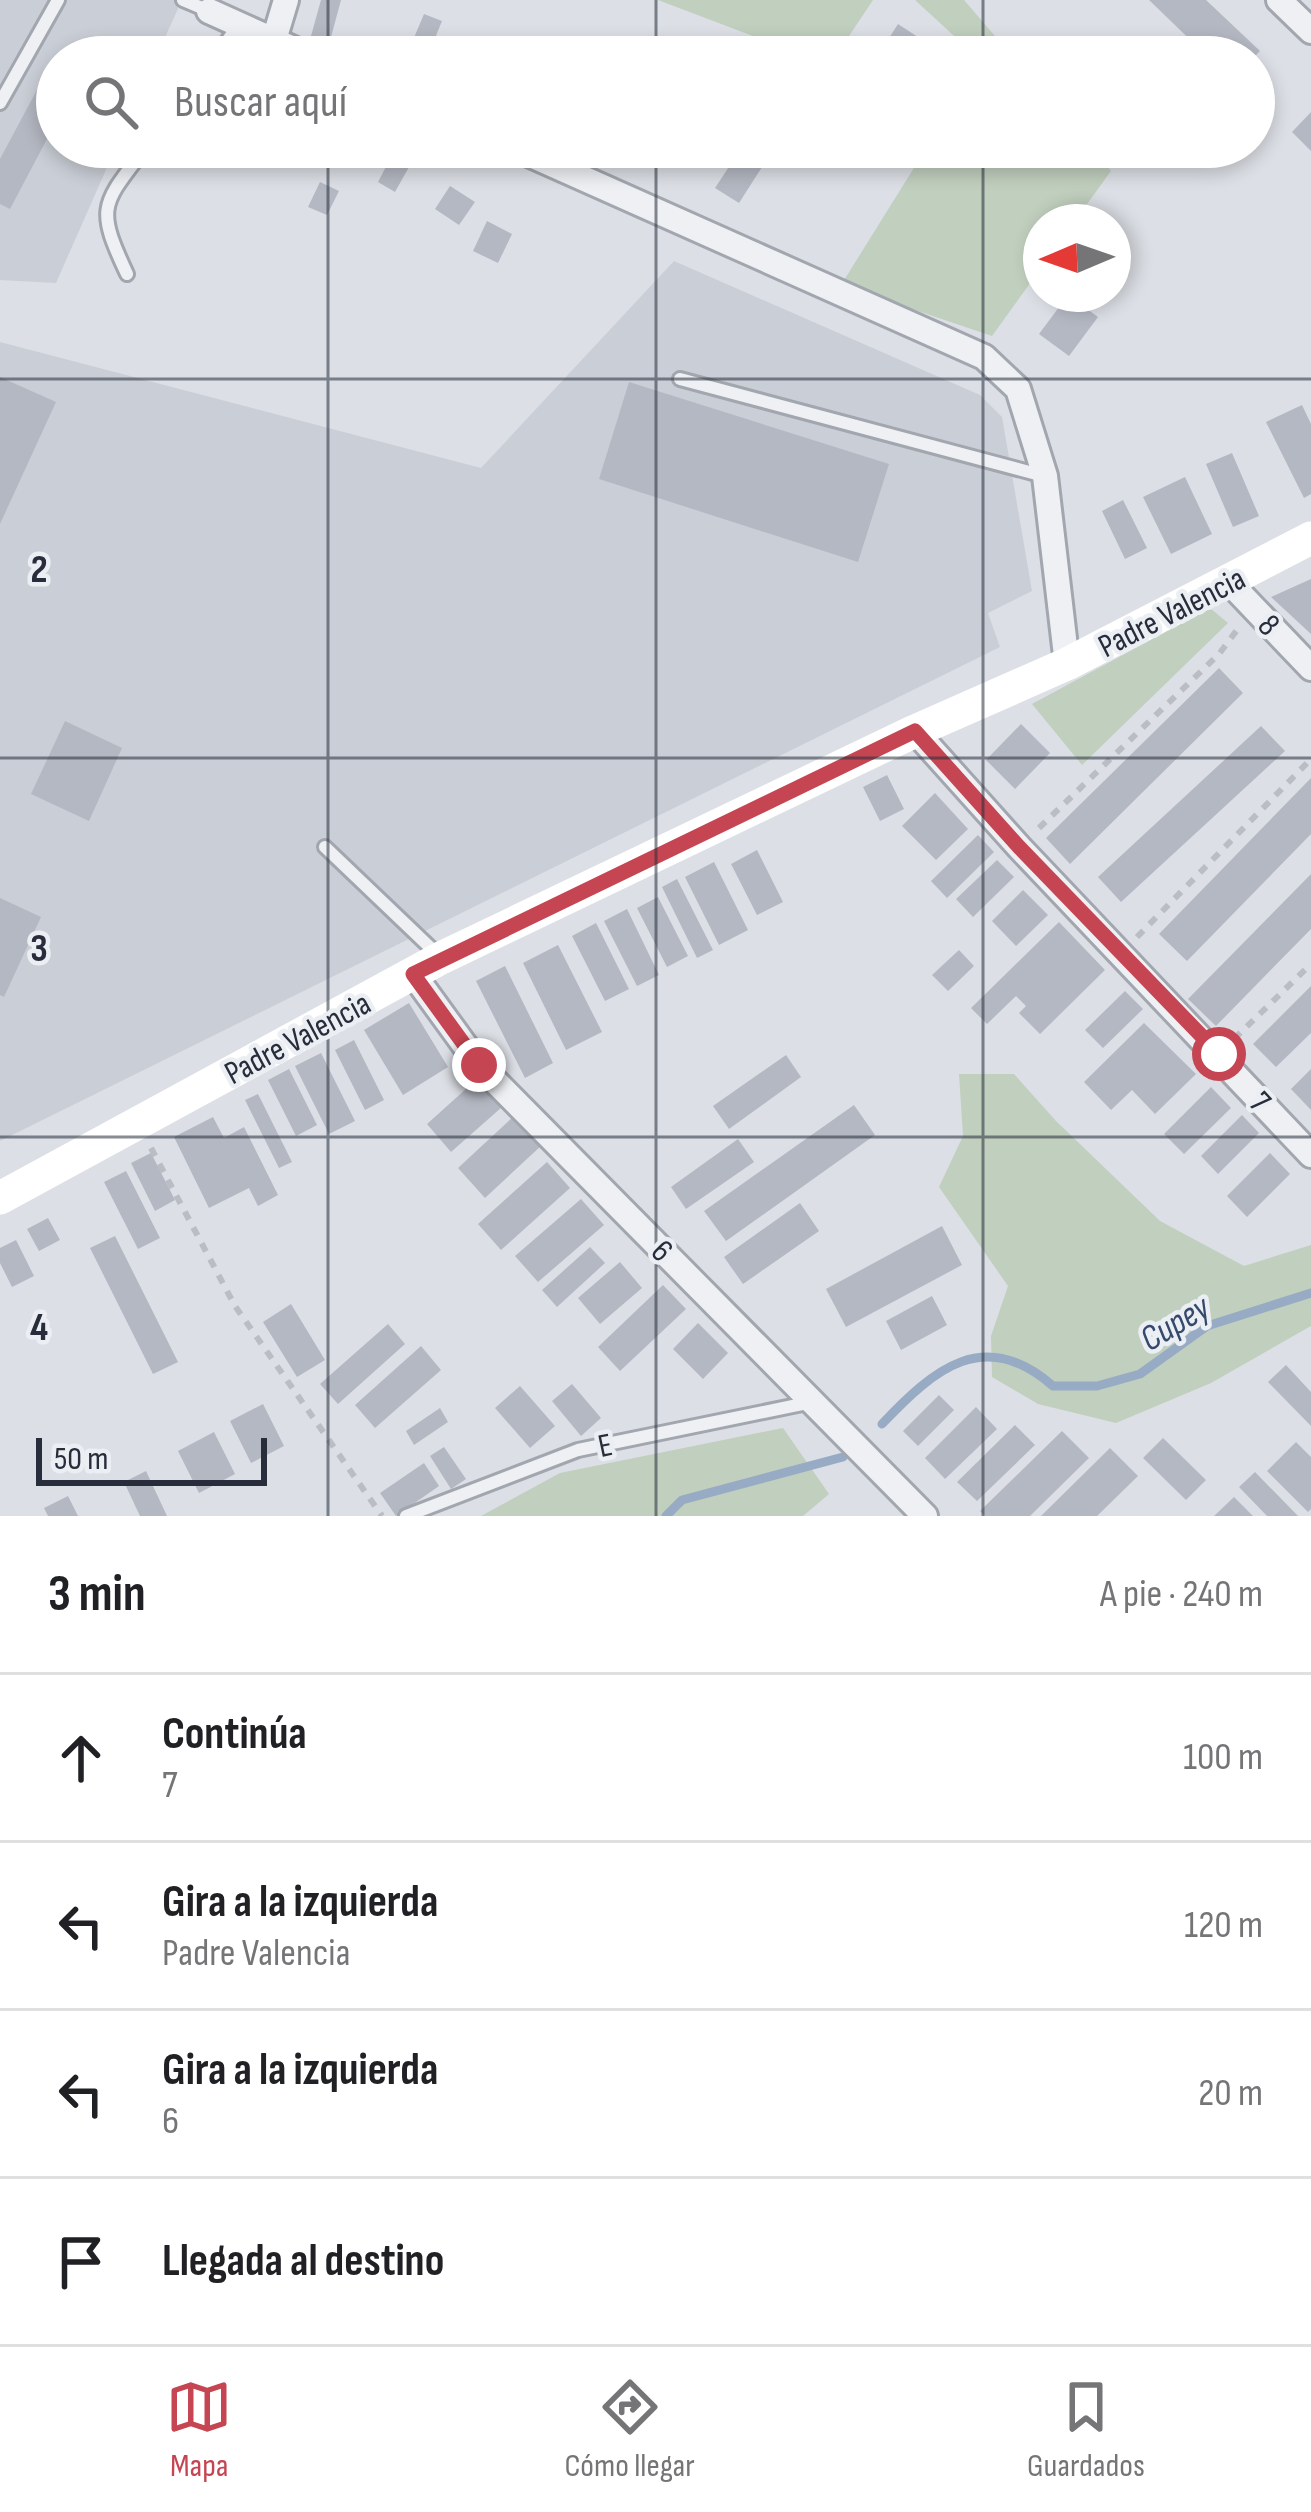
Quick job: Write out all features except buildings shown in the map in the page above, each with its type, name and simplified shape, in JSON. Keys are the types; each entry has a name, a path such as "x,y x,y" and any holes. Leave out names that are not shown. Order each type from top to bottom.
{"street":[{"path":"275,36 286,0"},
{"path":"1279,0 1311,32"},
{"path":"208,11 265,36"},
{"path":"560,168 984,357 1018,389 1045,476 1067,664"},
{"name":"Padre Valencia","path":"0,1198 427,966 915,731 1239,592 1311,538"},
{"name":"8","path":"1239,592 1311,668"},
{"name":"7","path":"915,731 1311,1155"},
{"name":"6","path":"427,966 479,1065 925,1516"}],"lane":[{"path":"38,36 58,0"},
{"path":"183,0 208,11"},
{"path":"231,36 239,25"},
{"path":"0,103 36,39"},
{"path":"127,274 106,228 108,197 130,168"},
{"path":"680,379 1045,476"},
{"path":"325,847 427,966"},
{"name":"E","path":"406,1516 578,1450 812,1402"}],"path":[{"path":"1019,847 1220,654 1239,592"},
{"path":"1121,953 1311,759"},
{"path":"1219,1054 1311,964"},
{"path":"138,1124 236,1306 382,1516"}],"shaded area":[{"path":"0,0 182,0 166,36 36,36 36,168 107,168 56,283 0,280"},
{"path":"674,261 980,395 1002,417 1032,591 988,613 1000,647 0,1141 0,342 481,468"}],"green space":[{"path":"658,0 873,0 849,36 753,36"},
{"path":"915,0 964,0 995,36 954,36"},
{"path":"914,168 1108,168 1111,171 1087,204 1023,204 1023,293 992,336 841,285"},
{"path":"1210,608 1228,623 1082,765 1032,704"},
{"path":"959,1074 1014,1074 1160,1221 1244,1266 1311,1245 1311,1326 1211,1383 1116,1423 1038,1404 992,1377 991,1336 1008,1286 939,1187 963,1136"},
{"path":"783,1428 829,1494 803,1516 481,1516 560,1473"}],"waterway":[{"name":"Cupey","path":"882,1424 921,1386 961,1362 1004,1359 1028,1368 1053,1386 1097,1386 1140,1374 1207,1326 1311,1293"},
{"name":"Cupey","path":"666,1516 682,1500 843,1457"}],"route":[{"path":"479,1065 413,974 915,731 1019,847 1219,1054"}]}
